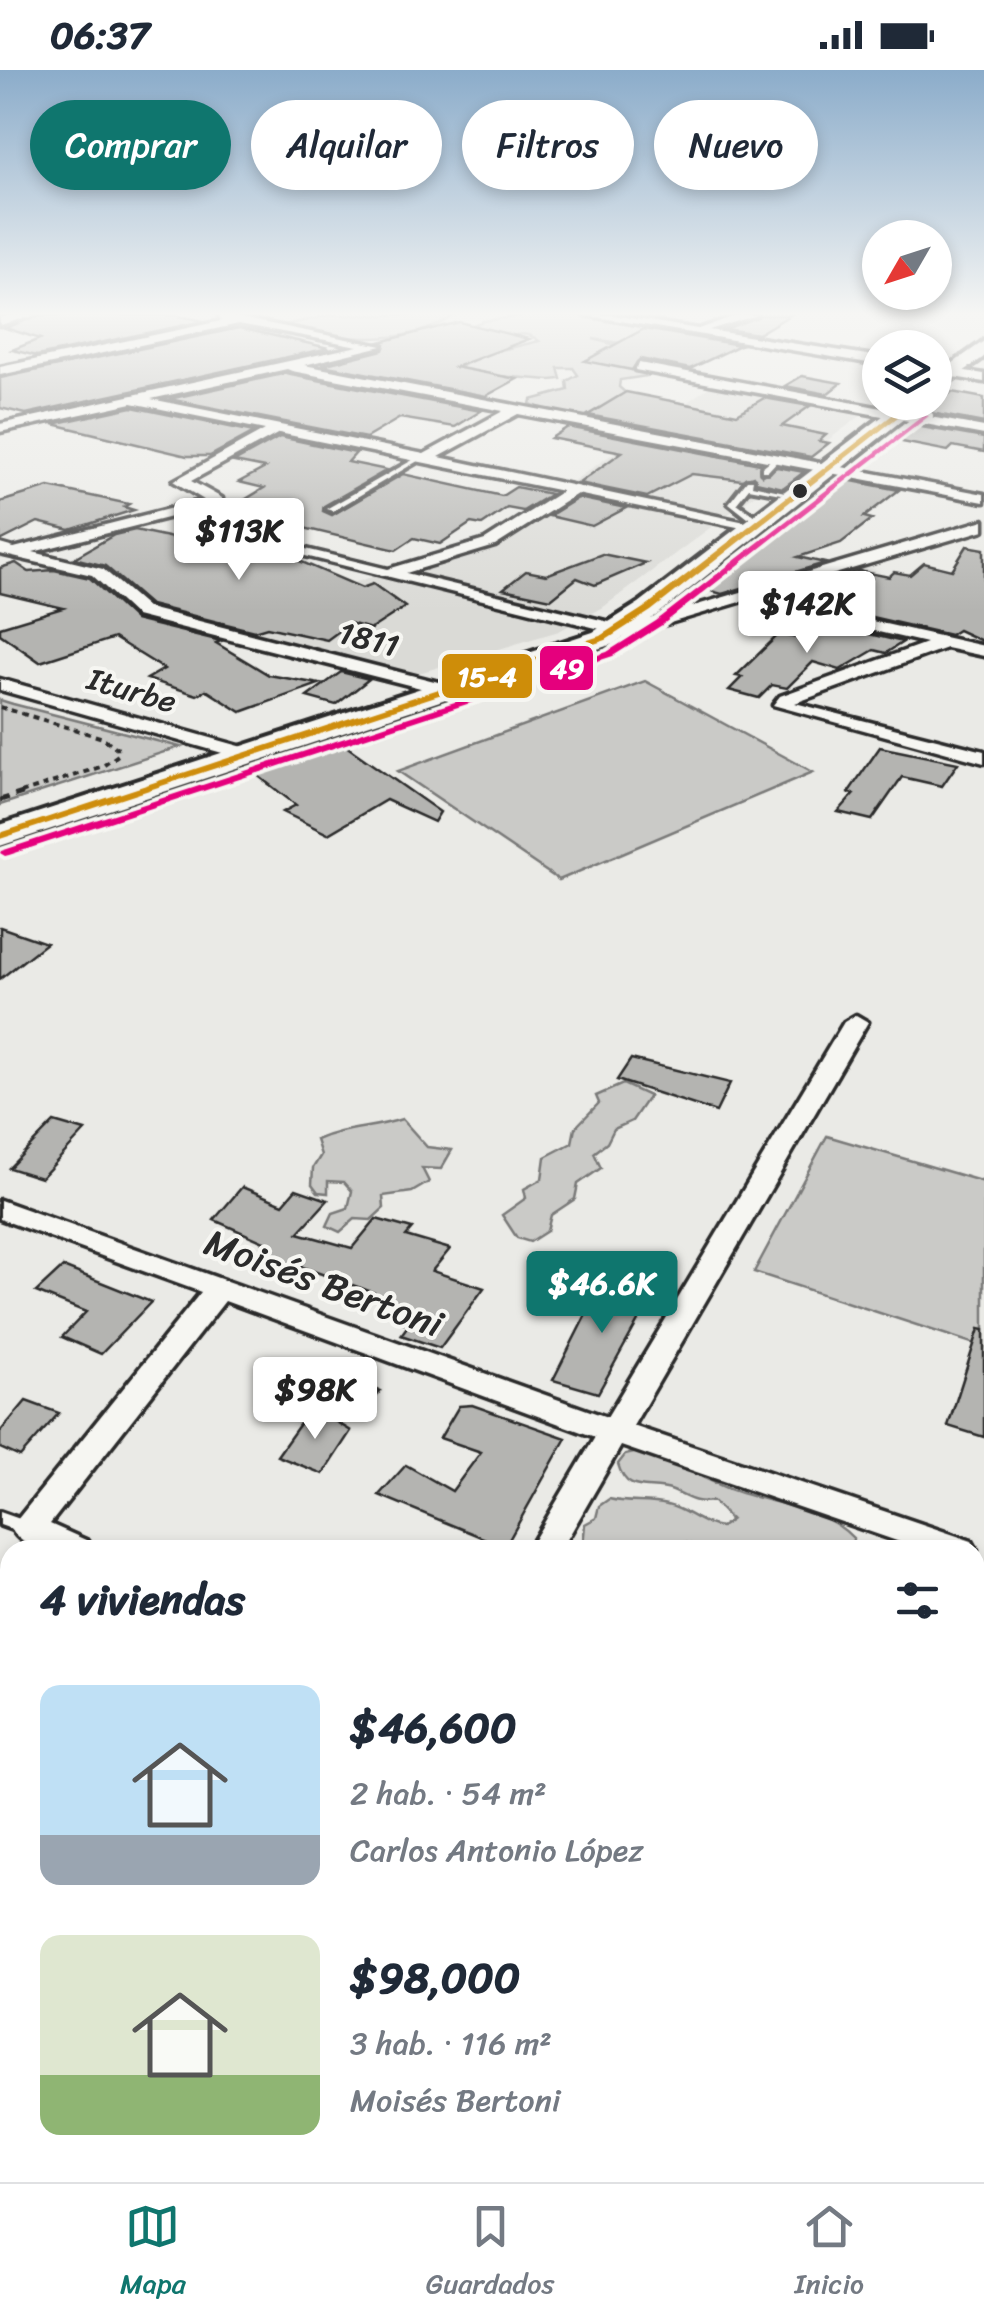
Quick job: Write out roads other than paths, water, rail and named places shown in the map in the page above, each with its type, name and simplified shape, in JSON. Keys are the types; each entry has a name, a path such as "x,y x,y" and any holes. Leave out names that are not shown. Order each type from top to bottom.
{"main road":[{"path":"0,836 95,805 236,751 608,630 882,420"},
{"path":"608,630 746,519 773,481 822,467"},
{"path":"0,822 95,805"}],"street":[{"path":"0,428 70,414"},
{"path":"205,414 575,489 746,519"},
{"path":"423,458 509,414"},
{"path":"535,414 984,498"},
{"path":"942,420 984,431"},
{"path":"5,552 217,500 180,481 279,428"},
{"path":"386,574 490,543 575,489"},
{"path":"277,546 608,630 745,598 984,524"},
{"path":"953,535 984,542"},
{"name":"1811","path":"5,552 97,572 106,577 118,598 142,612 436,687"},
{"path":"745,598 984,650"},
{"path":"944,642 786,700 782,705 984,757"},
{"name":"Iturbe","path":"0,684 236,751"},
{"path":"550,1540 856,1022"},
{"name":"Moisés Bertoni","path":"0,1209 614,1431 933,1540"},
{"path":"54,1540 14,1523 220,1288"}],"lane":[{"path":"330,509 423,458"},
{"path":"746,519 733,506 749,484 773,481 778,458"}]}
